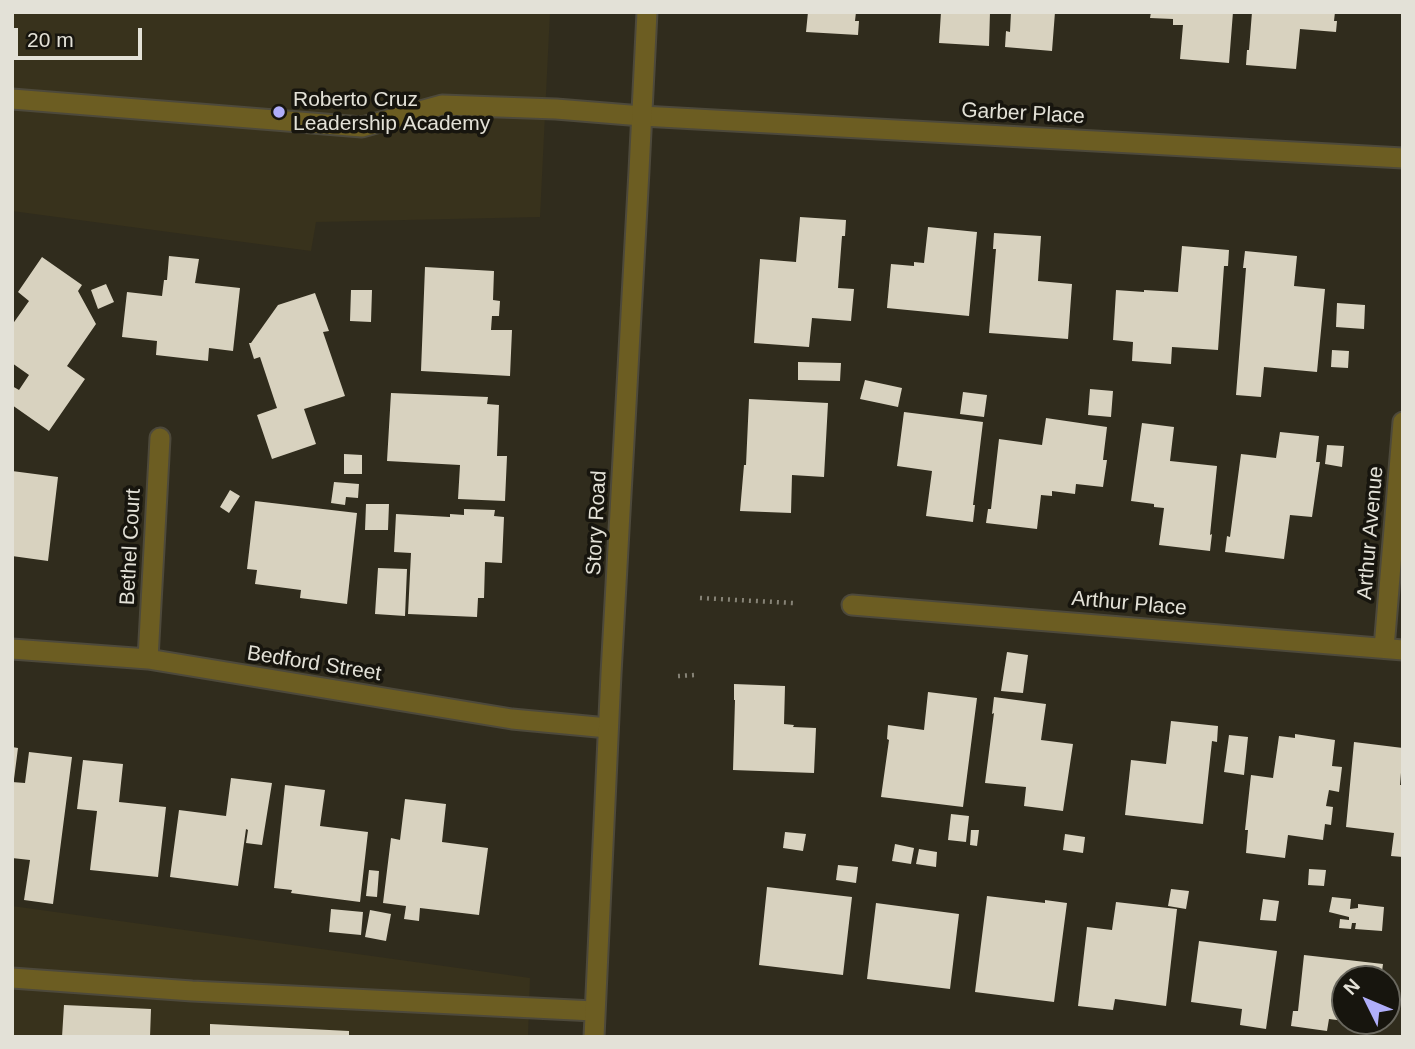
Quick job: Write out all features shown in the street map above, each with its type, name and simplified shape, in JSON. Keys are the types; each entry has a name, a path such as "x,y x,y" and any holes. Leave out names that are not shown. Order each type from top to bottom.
{"street":[{"name":"Story Road","path":"594,1037 647,12"},
{"name":"Garber Place","path":"12,99 362,127 442,105 556,109 1403,158"},
{"name":"Arthur Avenue","path":"1393,649 1403,422"},
{"name":"Bethel Court","path":"148,659 160,438"},
{"name":"Arthur Place","path":"852,605 1393,649"},
{"name":"Bedford Street","path":"12,649 148,659 512,719 608,728"},
{"path":"12,978 192,991 594,1011"}],"path":[{"path":"700,598 793,603"},
{"path":"678,676 696,676"}],"shaded area":[{"name":"Roberto Cruz Leadership Academy","path":"12,12 550,12 540,217 316,222 311,251 12,211"},
{"path":"12,906 530,978 528,1037 12,1037"}],"building":[{"path":"808,12 856,12 855,21 859,21 858,35 806,32"},
{"path":"941,12 990,12 989,46 939,43"},
{"path":"1011,12 1055,12 1052,51 1005,47 1006,31 1010,32"},
{"path":"1151,12 1233,12 1229,63 1180,59 1183,25 1173,25 1173,19 1150,18"},
{"path":"1252,12 1335,12 1336,32 1300,29 1296,69 1246,65"},
{"path":"800,217 846,220 845,236 842,236 838,288 854,289 851,321 812,318 809,347 754,343 760,259 796,262"},
{"path":"928,227 977,232 969,316 887,308 891,264 914,266 914,262 924,263"},
{"path":"994,233 1041,236 1038,281 1072,284 1068,339 989,333 996,249 993,249"},
{"path":"1182,246 1229,250 1228,266 1224,266 1218,350 1172,347 1171,364 1132,361 1133,342 1113,340 1116,290 1178,292"},
{"path":"1245,251 1297,256 1294,286 1325,289 1317,372 1264,367 1261,397 1236,395"},
{"path":"169,256 199,259 195,283 240,288 233,351 209,348 208,361 156,355 157,341 122,337 127,292 162,296 164,280 167,280"},
{"path":"42,257 82,285 78,291 96,324 67,366 85,379 49,431 12,405 12,386 19,390 29,375 12,363 12,325 29,301 18,292"},
{"path":"425,267 494,271 493,300 500,301 499,316 492,316 491,330 512,330 510,376 421,371"},
{"path":"106,284 114,302 98,309 91,290"},
{"path":"351,290 372,290 371,322 350,321"},
{"path":"315,293 329,331 323,332 345,396 304,409 316,444 272,459 257,415 277,408 260,357 254,359 249,343 278,305"},
{"path":"1337,303 1365,305 1364,329 1336,327"},
{"path":"1332,350 1349,351 1348,368 1331,367"},
{"path":"798,362 841,363 840,381 798,380"},
{"path":"865,380 902,388 898,407 860,399"},
{"path":"1090,389 1113,391 1111,417 1088,415"},
{"path":"963,392 987,395 984,417 960,414"},
{"path":"391,393 488,397 487,404 499,405 497,456 507,456 505,501 458,499 460,465 387,461"},
{"path":"749,399 828,403 824,477 792,475 791,513 740,511 746,465"},
{"path":"904,412 983,422 973,522 926,516 932,471 897,466"},
{"path":"1046,418 1107,427 1103,460 1107,460 1103,487 1076,484 1075,494 1052,491 1052,496 1041,495 1037,529 986,523 988,509 991,509 999,439 1042,445"},
{"path":"1142,423 1174,427 1170,461 1217,466 1210,551 1159,545 1164,508 1131,501"},
{"path":"1280,432 1319,436 1316,462 1320,462 1312,517 1290,515 1284,559 1225,552 1227,536 1230,537 1241,454 1276,458"},
{"path":"1327,445 1344,446 1342,467 1325,464"},
{"path":"344,454 362,455 362,474 344,474"},
{"path":"12,471 58,477 48,561 12,556"},
{"path":"334,482 359,484 358,498 346,497 345,505 331,503"},
{"path":"230,490 240,496 229,513 220,507"},
{"path":"255,501 357,513 347,604 300,598 301,590 255,584 257,570 247,569"},
{"path":"366,504 389,504 388,530 365,530"},
{"path":"464,509 495,510 494,516 504,517 502,563 485,562 484,598 478,598 477,617 408,614 411,553 394,552 396,514 450,517 450,514 464,515"},
{"path":"378,568 407,569 405,616 375,614"},
{"path":"1007,652 1028,655 1023,693 1001,691"},
{"path":"734,684 785,686 784,724 816,728 814,773 733,770"},
{"path":"928,692 977,698 963,807 881,797 889,740 888,725 924,730"},
{"path":"994,697 1046,704 1041,740 1073,744 1063,811 1024,806 1026,787 985,783"},
{"path":"1171,721 1218,726 1217,742 1212,741 1203,824 1125,815 1131,760 1166,764"},
{"path":"1295,734 1335,740 1332,766 1342,767 1339,792 1329,790 1326,806 1333,807 1331,825 1325,824 1323,840 1288,835 1285,858 1246,853 1248,830 1245,830 1251,775 1273,778 1279,736 1295,738"},
{"path":"1229,735 1248,737 1244,775 1224,772"},
{"path":"1354,742 1403,748 1400,785 1403,785 1403,857 1391,856 1394,833 1346,827"},
{"path":"12,747 18,748 14,779 12,779"},
{"path":"29,752 72,757 53,904 24,900 30,860 12,858 12,782 25,783"},
{"path":"83,760 123,764 119,802 166,807 158,877 90,870 97,811 77,809"},
{"path":"231,778 272,783 262,845 246,843 246,829 238,886 170,877 179,810 226,816"},
{"path":"285,785 325,790 320,826 368,832 360,902 291,893 292,890 274,888"},
{"path":"405,799 446,804 442,842 488,848 479,915 420,908 419,921 404,919 406,906 383,903 391,838 400,840"},
{"path":"951,814 969,816 966,842 948,840"},
{"path":"971,830 979,830 977,846 970,845"},
{"path":"785,832 806,834 803,851 783,848"},
{"path":"1065,834 1085,837 1083,853 1063,850"},
{"path":"895,844 914,848 911,864 892,861"},
{"path":"919,849 937,852 936,867 916,864"},
{"path":"838,865 858,867 856,883 836,880"},
{"path":"1309,869 1326,870 1324,886 1308,885"},
{"path":"369,870 379,871 377,897 366,896"},
{"path":"767,887 852,897 843,975 759,965"},
{"path":"1171,889 1189,891 1186,909 1168,906"},
{"path":"987,896 1067,903 1054,1002 975,992"},
{"path":"1332,897 1351,899 1350,909 1358,908 1358,904 1384,907 1382,931 1355,929 1356,923 1352,923 1351,929 1339,928 1340,919 1349,920 1349,917 1329,912"},
{"path":"1263,899 1279,901 1276,921 1260,920"},
{"path":"1116,902 1177,909 1166,1006 1115,999 1113,1010 1078,1006 1087,927 1112,930"},
{"path":"876,903 959,914 950,989 867,979"},
{"path":"331,909 363,912 361,935 329,932"},
{"path":"370,910 391,914 386,941 365,937"},
{"path":"1199,941 1277,951 1266,1029 1240,1025 1242,1009 1191,1002"},
{"path":"1304,955 1383,964 1331,965 1331,1019 1327,1031 1291,1026 1293,1011 1298,1011"},
{"path":"64,1005 151,1009 150,1037 62,1037"},
{"path":"210,1024 349,1031 349,1037 210,1037"}],"place":[{"name":"Roberto Cruz Leadership Academy","path":"279,112"}]}
